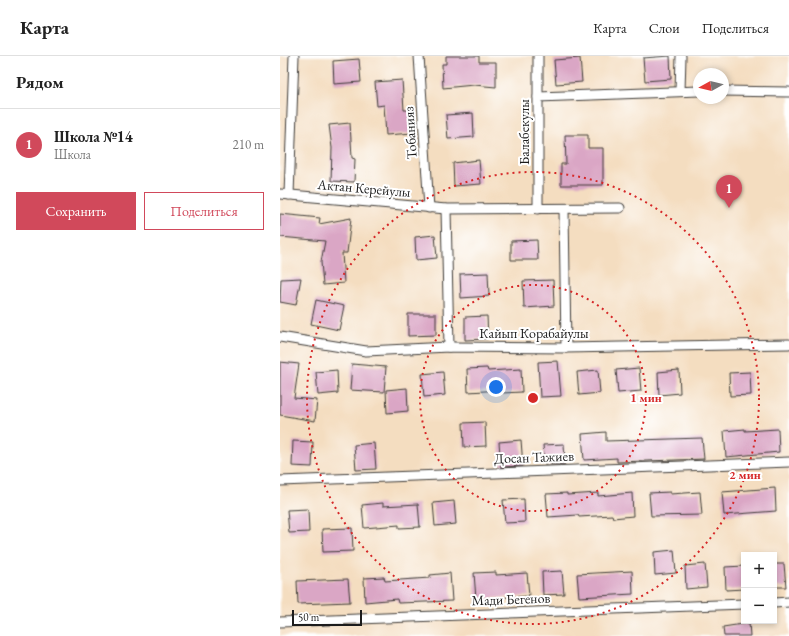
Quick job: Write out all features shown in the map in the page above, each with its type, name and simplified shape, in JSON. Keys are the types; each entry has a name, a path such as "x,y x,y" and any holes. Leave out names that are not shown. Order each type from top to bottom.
{"street":[{"path":"284,195 294,56"},
{"name":"Тобанияз","path":"419,56 429,208"},
{"name":"Балабекулы","path":"538,56 538,209"},
{"path":"680,91 681,56"},
{"path":"538,97 693,91"},
{"path":"729,92 789,92"},
{"name":"Актан Керейулы","path":"284,195 446,209 620,208"},
{"path":"446,209 449,346"},
{"path":"564,209 566,348"},
{"name":"Кайып Корабайулы","path":"280,337 366,352 449,346 566,348 789,344"},
{"name":"Досан Тажиев","path":"280,481 789,462"},
{"path":"777,603 789,602"},
{"name":"Мади Бегенов","path":"280,622 741,604"}],"building":[{"path":"446,56 479,56 479,62 496,62 496,87 474,85 443,88 442,64 446,64"},
{"path":"670,56 671,79 645,81 643,58"},
{"path":"580,58 582,82 556,84 554,60"},
{"path":"359,59 361,82 334,84 333,61"},
{"path":"402,80 404,110 411,110 413,133 386,135 384,105 377,106 375,82"},
{"path":"473,113 474,137 448,139 446,115"},
{"path":"350,123 352,158 355,159 354,182 331,181 332,148 329,125"},
{"path":"565,135 588,135 588,148 603,148 603,185 561,185 561,164 566,164"},
{"path":"479,160 481,184 454,186 453,163"},
{"path":"280,214 320,218 319,224 351,218 347,253 342,253 344,283 323,285 321,262 325,241 280,237"},
{"path":"435,235 437,258 416,260 415,237"},
{"path":"537,240 538,260 511,260 511,241"},
{"path":"488,273 489,296 461,298 460,274"},
{"path":"301,278 296,305 280,302 281,279"},
{"path":"553,280 554,306 524,308 523,281"},
{"path":"316,300 344,306 339,330 311,324"},
{"path":"408,314 436,314 436,335 408,336"},
{"path":"487,316 488,339 465,340 465,317"},
{"path":"558,361 561,396 540,397 538,362"},
{"path":"280,362 299,364 294,398 317,400 315,421 280,415"},
{"path":"352,364 386,367 384,392 350,390"},
{"path":"487,368 488,371 521,369 522,392 502,393 502,390 468,392 467,369"},
{"path":"639,368 641,391 618,393 616,370"},
{"path":"337,370 338,393 318,395 316,372"},
{"path":"598,370 600,393 579,395 577,372"},
{"path":"679,370 680,393 659,395 658,372"},
{"path":"443,372 445,395 424,397 422,374"},
{"path":"750,372 751,395 730,396 729,373"},
{"path":"407,388 408,411 387,413 386,390"},
{"path":"485,422 486,446 464,447 463,423"},
{"path":"745,429 745,431 778,429 779,452 726,457 724,431"},
{"path":"606,432 606,441 702,438 704,459 617,462 617,458 584,460 582,434"},
{"path":"521,440 523,466 501,467 499,442"},
{"path":"293,441 313,442 312,467 292,466"},
{"path":"374,443 376,469 356,470 354,445"},
{"path":"564,444 565,464 545,465 543,445"},
{"path":"775,488 776,511 724,515 722,492"},
{"path":"670,492 670,494 700,492 702,515 651,516 649,493"},
{"path":"567,493 567,495 598,493 598,496 632,493 633,516 613,518 612,515 548,517 546,494"},
{"path":"524,499 525,522 505,523 503,500"},
{"path":"454,501 456,524 435,526 433,503"},
{"path":"383,503 383,506 418,504 420,527 399,528 399,525 364,528 362,505"},
{"path":"308,509 309,532 289,533 287,510"},
{"path":"352,528 353,551 323,552 322,529"},
{"path":"674,550 676,573 655,575 654,552"},
{"path":"705,564 707,587 686,589 685,566"},
{"path":"777,564 784,564 786,587 777,587"},
{"path":"741,566 741,589 726,590 725,567"},
{"path":"562,571 564,594 543,595 542,572"},
{"path":"632,571 633,594 579,597 577,574"},
{"path":"496,572 496,575 527,573 529,596 476,599 474,573"},
{"path":"450,573 452,601 398,603 397,599 365,602 364,578 384,577 385,581 430,578 430,575"},
{"path":"348,579 350,602 298,604 297,581"},
{"path":"749,624 750,636 724,636 723,627"}],"place":[{"name":"Школа №14","path":"729,208"}]}
